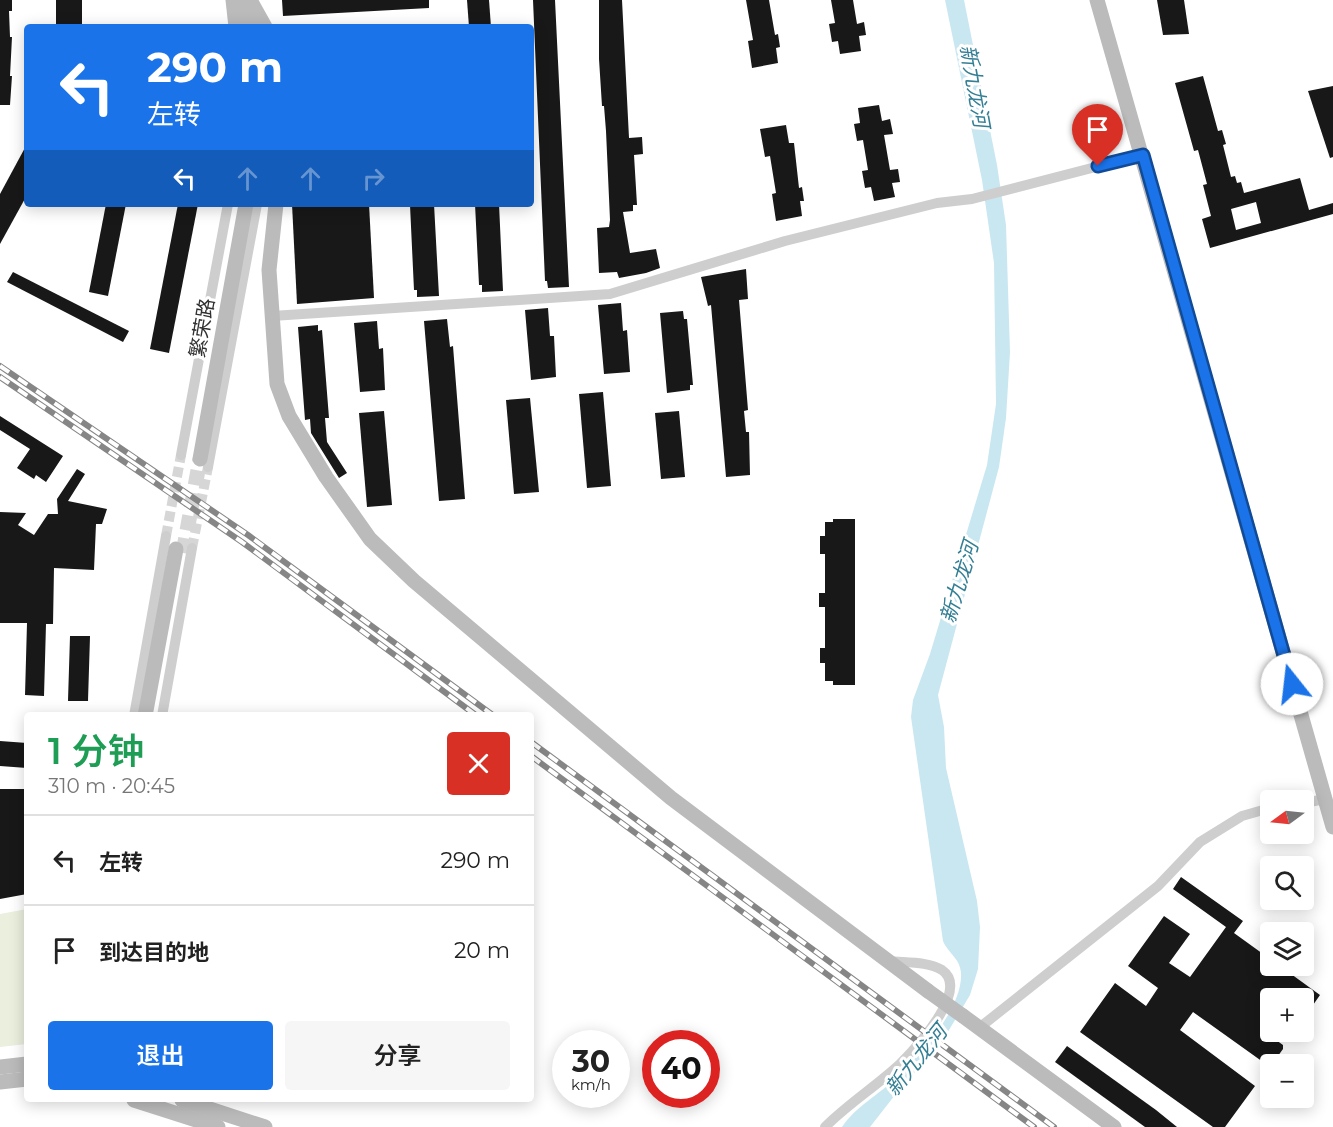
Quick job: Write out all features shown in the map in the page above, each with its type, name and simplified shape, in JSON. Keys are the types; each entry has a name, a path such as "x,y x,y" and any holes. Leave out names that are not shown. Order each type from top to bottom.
{"street":[{"path":"233,0 236,24"},
{"path":"248,0 248,24"},
{"path":"248,0 254,24"},
{"path":"248,0 263,24"},
{"path":"1096,0 1143,155 1333,827"},
{"path":"272,316 591,297 627,289 785,241 937,203 972,199 1143,155"},
{"path":"195,460 228,207"},
{"name":"繁荣路","path":"195,460 237,207"},
{"name":"繁荣路","path":"195,460 245,207"},
{"path":"195,460 256,207"},
{"path":"276,207 269,270 277,384 289,416 326,477 370,539 423,588 671,798 887,961 1114,1127"},
{"path":"135,712 166,536"},
{"path":"147,712 184,550"},
{"path":"154,712 184,550"},
{"path":"163,712 184,550"},
{"path":"1314,801 1325,799"},
{"path":"979,1028 1158,886 1200,842 1242,816 1260,811"},
{"path":"825,1127 846,1106 900,1064 942,1014 949,998 950,983 942,971 932,966 887,961"},
{"path":"0,1067 24,1064"},
{"path":"0,1082 24,1079"},
{"path":"140,1102 218,1127"},
{"path":"188,1102 265,1127"}],"green space":[{"path":"24,910 24,1044 0,1047 0,914"}],"water":[{"name":"新九龙河","path":"945,0 964,0 997,165 1006,225 1010,352 1006,418 999,467 938,695 944,727 946,768 977,901 980,927 978,969 970,995 940,1045 902,1086 870,1127 842,1127 854,1113 897,1077 939,1030 960,987 960,968 943,941 911,717 913,700 930,654 987,465 996,404 994,263 982,180"}],"building":[{"path":"0,0 12,0 12,11 9,11 10,37 12,37 10,105 0,105"},
{"path":"56,0 82,0 82,24 56,24"},
{"path":"282,0 429,0 429,8 283,16"},
{"path":"467,0 489,0 491,24 469,24"},
{"path":"533,0 555,0 569,287 548,288 547,281 545,281"},
{"path":"599,0 622,0 629,138 642,137 643,154 634,155 637,205 633,205 633,211 623,212 630,253 656,249 660,268 619,278 617,272 599,273 597,228 609,227 610,220 606,131 599,59"},
{"path":"746,0 769,0 775,35 778,34 780,47 776,48 778,63 752,68 748,41 753,40"},
{"path":"831,0 853,0 857,24 864,22 866,35 859,36 861,51 840,54 838,41 832,42 829,24 835,23"},
{"path":"1157,0 1184,0 1189,34 1163,35"},
{"path":"1203,76 1218,131 1222,130 1226,144 1223,145 1231,177 1235,176 1237,183 1241,182 1244,193 1300,178 1309,210 1333,203 1333,214 1210,248 1202,219 1211,216 1203,185 1207,184 1198,150 1194,151 1175,83","holes":["1256,202 1261,223 1236,230 1231,209"]},
{"path":"1333,86 1333,157 1330,158 1308,91"},
{"path":"879,105 882,121 890,119 893,134 884,135 890,170 898,169 900,182 892,183 895,197 874,201 871,187 865,188 862,171 868,170 863,140 857,141 854,124 860,123 858,108"},
{"path":"786,125 789,143 794,143 799,188 802,187 804,201 800,201 802,216 776,221 772,194 776,193 770,156 765,157 760,129"},
{"path":"24,150 24,200 0,244 0,194"},
{"path":"105,207 125,207 108,296 89,292"},
{"path":"177,207 197,207 169,353 150,349"},
{"path":"292,207 369,207 374,298 297,304"},
{"path":"410,207 434,207 439,296 417,297 417,290 414,290"},
{"path":"475,207 499,207 503,291 482,292 482,285 479,285"},
{"path":"746,269 748,299 739,300 748,410 744,411 746,432 749,432 750,475 726,477 711,305 708,306 701,277"},
{"path":"13,272 129,331 123,342 7,282"},
{"path":"621,303 623,331 627,330 630,372 604,374 598,305"},
{"path":"548,308 550,336 554,336 556,377 531,380 525,310"},
{"path":"683,311 684,319 687,319 693,385 690,385 690,390 667,393 660,313"},
{"path":"447,319 450,347 453,346 465,499 439,501 424,321"},
{"path":"377,321 379,349 383,348 385,390 360,392 354,323"},
{"path":"318,325 318,331 322,330 329,418 325,418 327,442 347,473 339,478 311,433 310,419 305,420 298,327"},
{"path":"603,392 611,486 587,488 579,394"},
{"path":"530,398 539,492 514,494 506,400"},
{"path":"384,411 392,505 367,507 359,413"},
{"path":"679,411 685,477 661,479 655,413"},
{"path":"0,416 63,456 46,482 36,475 34,479 17,468 30,449 0,430"},
{"path":"77,469 85,474 68,501 107,509 102,524 96,524 94,570 54,568 53,624 46,624 44,696 25,695 27,623 0,623 0,512 26,513 18,525 34,535 48,514 58,514 57,499"},
{"path":"833,519 855,519 855,685 833,685 833,681 825,681 825,663 820,663 820,648 825,648 825,607 819,607 819,593 825,593 825,554 820,554 820,536 825,536 825,522 833,522"},
{"path":"70,636 90,636 88,701 68,701"},
{"path":"0,741 24,743 24,768 0,766"},
{"path":"0,789 24,789 24,895 0,899"},
{"path":"1181,877 1243,921 1234,933 1260,952 1260,976 1294,976 1310,988 1260,988 1260,1042 1279,1042 1283,1045 1279,1054 1260,1054 1260,1060 1193,1012 1180,1030 1255,1086 1225,1127 1213,1127 1080,1032 1115,983 1146,1006 1158,988 1128,966 1164,916 1190,934 1169,963 1190,977 1226,927 1173,889"},
{"path":"1314,991 1320,995 1314,1004"},
{"path":"1067,1046 1177,1127 1145,1127 1055,1062"}],"tunnel":[{"path":"166,536 181,455"},
{"path":"183,553 200,459"},
{"path":"192,548 208,467"}],"railway":[{"path":"0,366 248,535 489,712"},
{"path":"0,377 242,542 472,712"},
{"path":"534,744 1054,1127"},
{"path":"534,758 1034,1127"}],"route":[{"path":"1098,166 1143,155 1292,684"}]}
